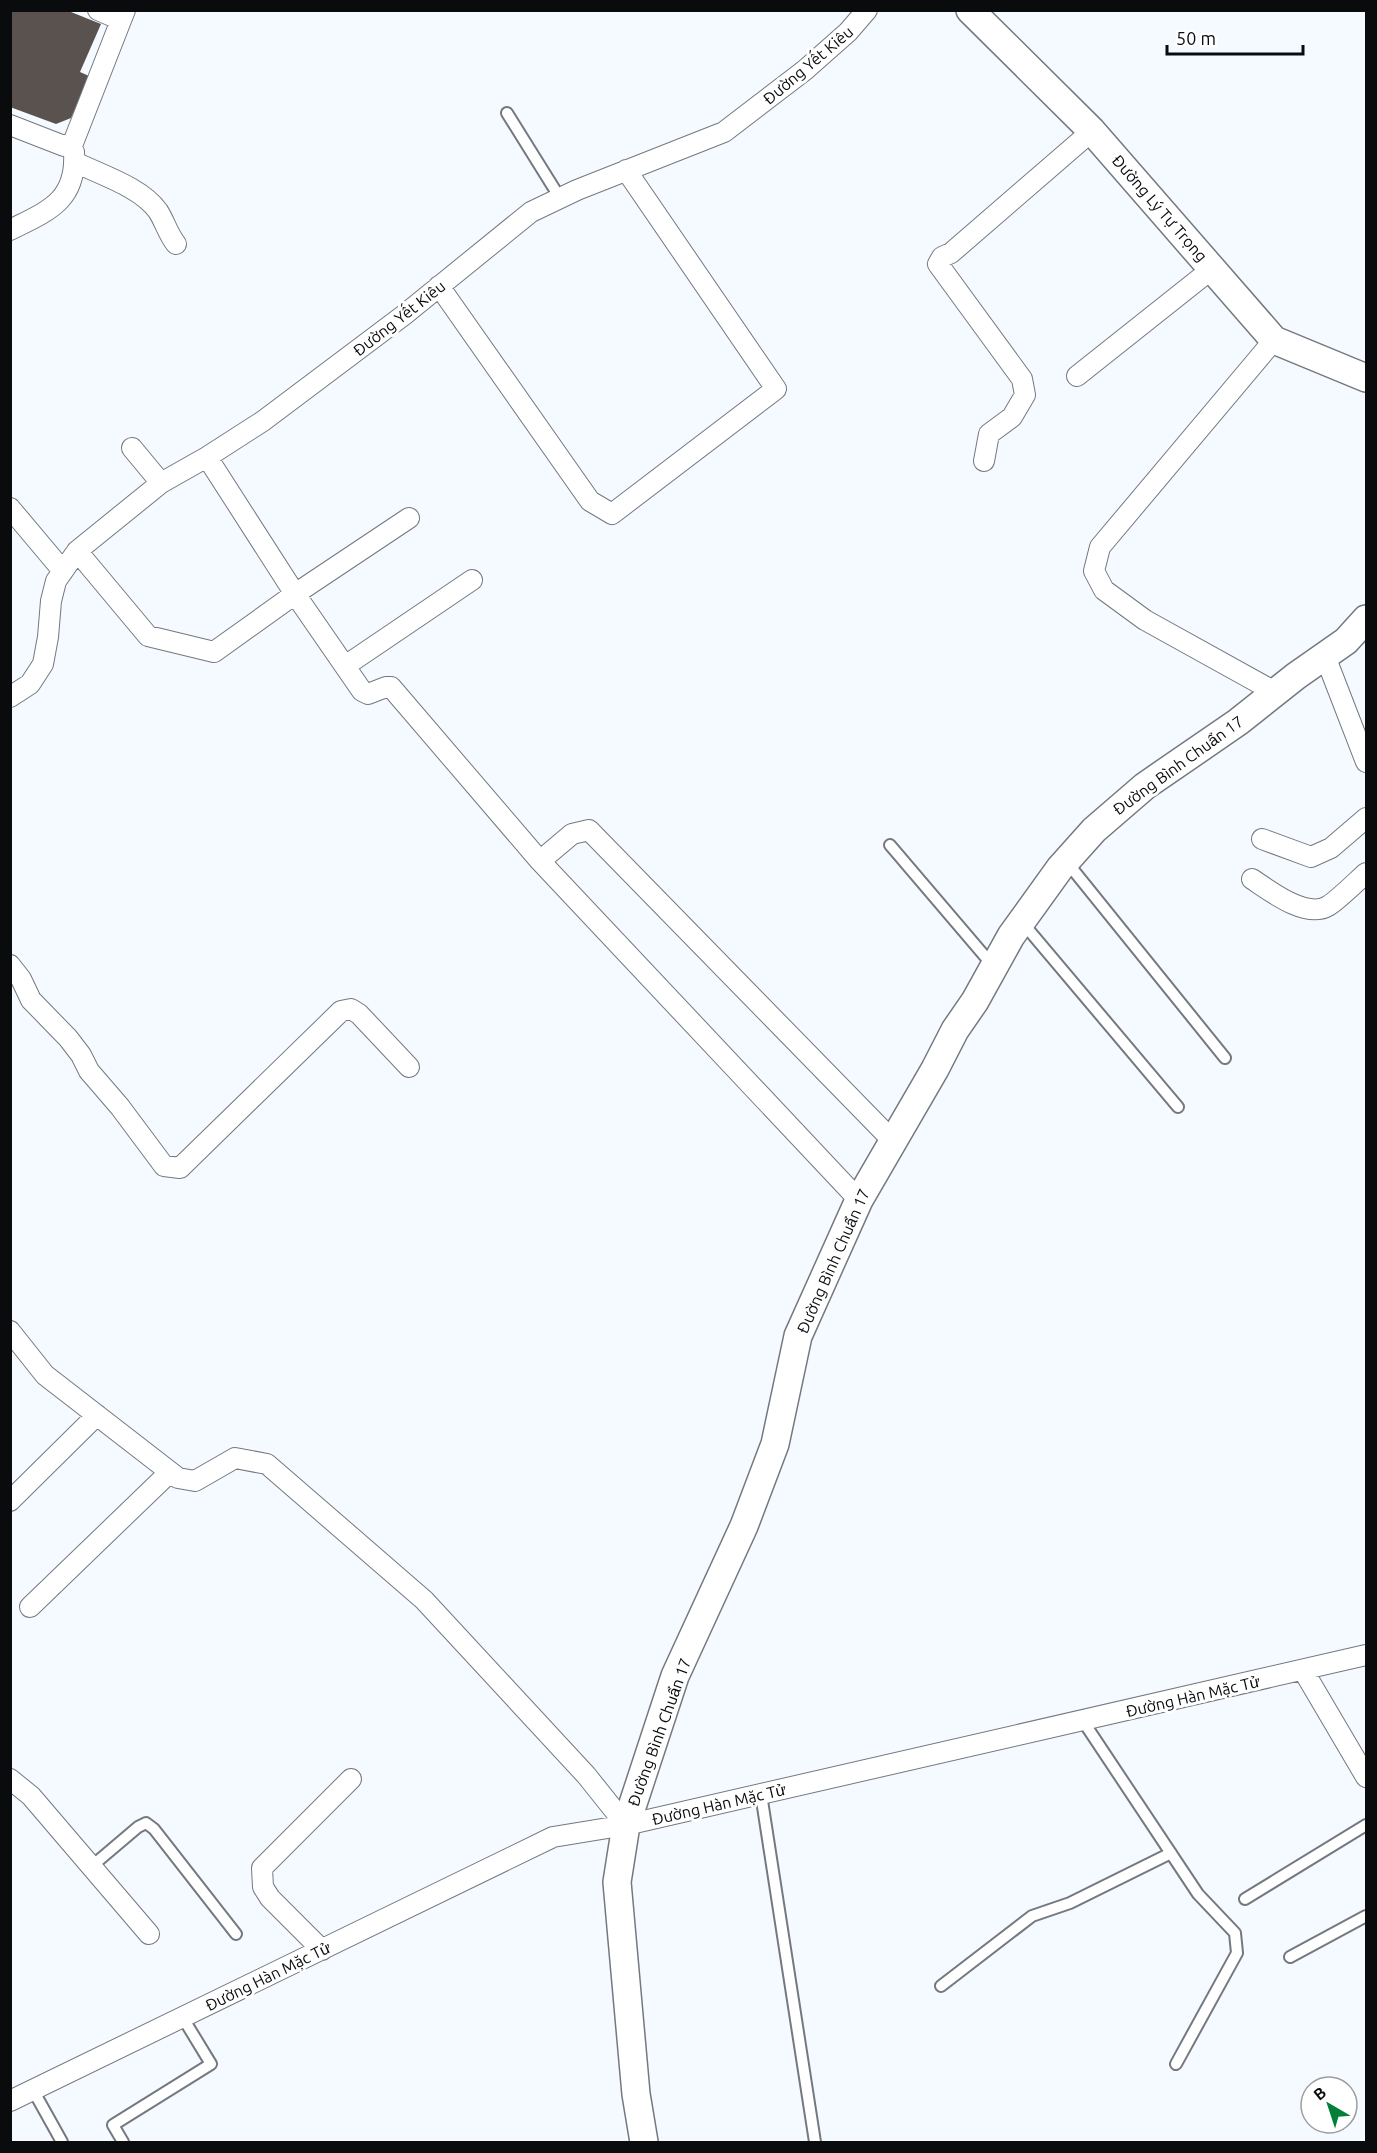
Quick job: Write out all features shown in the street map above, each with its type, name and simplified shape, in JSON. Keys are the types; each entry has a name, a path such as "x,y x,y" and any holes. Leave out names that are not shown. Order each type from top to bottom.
{"street":[{"path":"10,230 51,209 67,192 75,170 74,153 123,15 98,10"},
{"name":"Đường Yết Kiêu","path":"10,697 30,684 43,664 56,581 77,551 160,483 207,457 272,414 404,315 531,212 626,170 724,132 805,70 848,32 867,10"},
{"name":"Đường Lý Tự Trọng","path":"970,10 1092,131 1274,340 1366,378"},
{"path":"10,125 64,146 144,195 159,213 176,244"},
{"path":"984,461 989,434 1012,417 1025,395 1022,379 938,264 942,257 951,253 1092,131"},
{"path":"439,286 591,501 612,514 776,389 626,170"},
{"path":"1077,376 1213,268"},
{"path":"1274,340 1101,547 1094,571 1104,590 1145,621 1275,692"},
{"path":"132,448 160,483"},
{"path":"207,457 295,594 362,691 368,694 392,687 540,861 859,1200"},
{"path":"10,508 63,571"},
{"path":"77,551 148,636 214,652 295,594 409,518"},
{"path":"345,666 472,580"},
{"name":"Đường Bình Chuẩn 17","path":"644,2142 636,2094 617,1882 626,1825 675,1676 744,1526 775,1444 798,1336 859,1200 955,1030 975,1001 1022,921 1066,861 1094,830 1145,786 1238,722 1275,692 1346,641 1366,620"},
{"path":"1325,656 1366,762"},
{"path":"1262,839 1311,857 1330,848 1366,818"},
{"path":"540,861 572,834 589,830 893,1141"},
{"path":"1252,879 1297,906 1317,910 1328,906 1366,873"},
{"path":"10,965 31,1000 68,1038 81,1055 89,1071 164,1166 180,1168 341,1011 351,1009 359,1014 409,1066"},
{"path":"10,1331 45,1375 178,1478 195,1481 235,1458 267,1464 424,1600 586,1774 626,1825"},
{"path":"10,1501 97,1415"},
{"path":"30,1607 170,1472"},
{"name":"Đường Hàn Mặc Tử","path":"10,2101 553,1837 626,1825 1366,1655"},
{"path":"1303,1670 1366,1777"},
{"path":"10,1779 31,1796 149,1934"},
{"path":"322,1950 270,1898 263,1887 262,1868 351,1779"}],"lane":[{"path":"507,113 560,198"},
{"path":"890,845 994,967"},
{"path":"1066,861 1225,1058"},
{"path":"1022,921 1178,1107"},
{"path":"1083,1721 1198,1894 1235,1933 1237,1953 1176,2064"},
{"path":"761,1794 815,2142"},
{"path":"92,1866 138,1827 146,1823 154,1828 236,1934"},
{"path":"1245,1899 1366,1825"},
{"path":"941,1986 1032,1916 1070,1903 1171,1853"},
{"path":"1290,1958 1366,1916"},
{"path":"123,2142 114,2125 212,2064 183,2018"},
{"path":"33,2090 62,2142"}],"building":[{"path":"10,10 66,10 101,24 80,72 89,76 71,118 56,124 10,107"}]}
